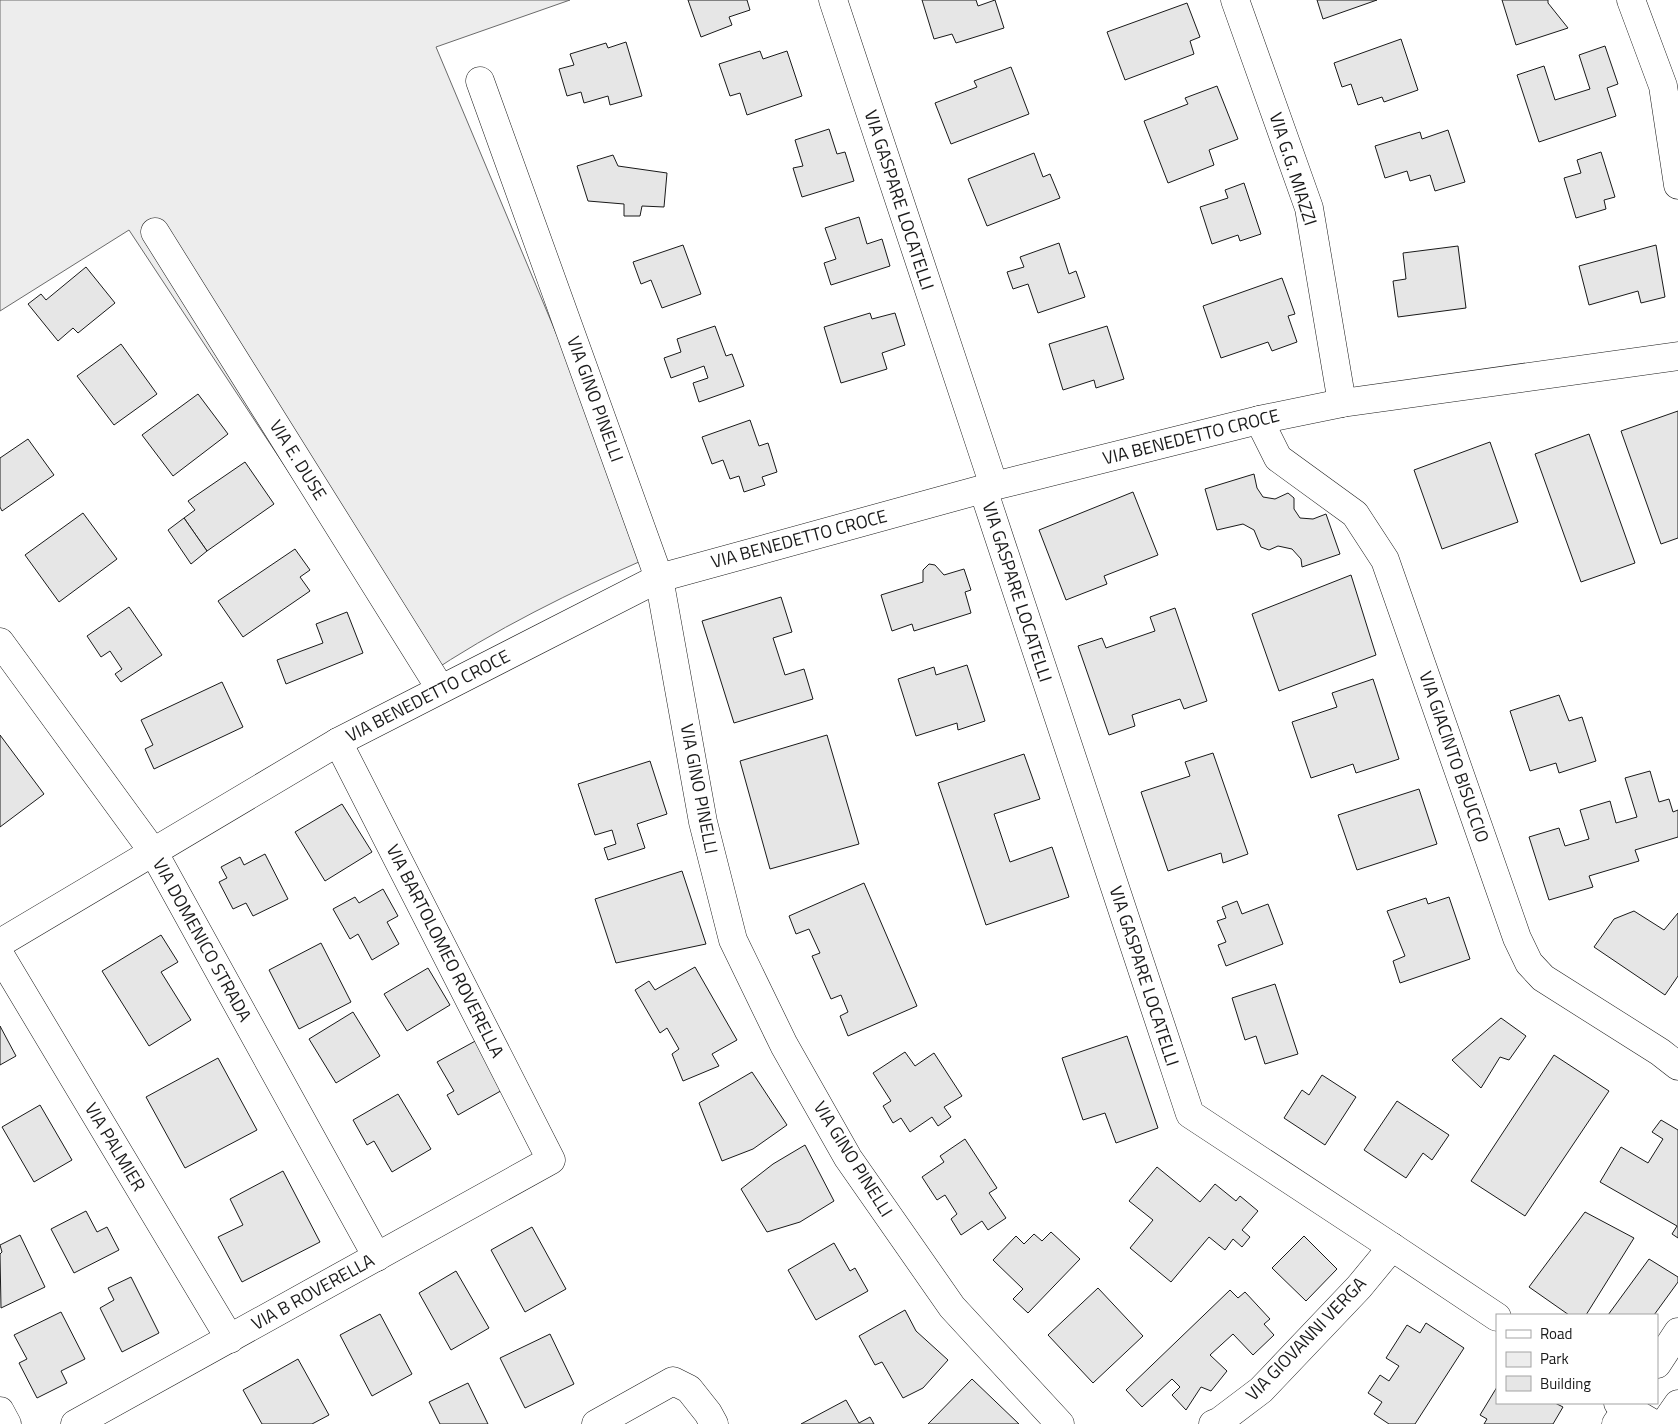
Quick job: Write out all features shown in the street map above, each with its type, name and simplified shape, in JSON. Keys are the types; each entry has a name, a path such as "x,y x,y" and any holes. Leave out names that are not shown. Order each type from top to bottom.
{"street":[{"name":"VIA GASPARE LOCATELLI","path":"833,0 1190,1114 1496,1316"},
{"name":"VIA G.G. MIAZZI","path":"1234,0 1309,208 1342,403"},
{"path":"1631,0 1663,86 1678,185"},
{"name":"VIA GINO PINELLI","path":"480,81 659,578 703,822 734,940 784,1045 848,1158 952,1308 1060,1424"},
{"name":"VIA E. DUSE","path":"155,232 440,688"},
{"name":"VIA BENEDETTO CROCE","path":"0,943 338,742 440,688 659,578 988,487 1259,420 1342,403 1678,356"},
{"name":"VIA GIACINTO BISUCCIO","path":"1259,420 1278,458 1355,514 1385,560 1513,928 1529,963 1543,978 1660,1052 1678,1066"},
{"name":"VIA DOMENICO STRADA","path":"0,642 154,853 377,1257"},
{"name":"VIA BARTOLOMEO ROVERELLA","path":"338,742 551,1160"},
{"name":"VIA PALMIER","path":"0,955 230,1339"},
{"name":"VIA B ROVERELLA","path":"76,1424 551,1160"},
{"name":"VIA GIOVANNI VERGA","path":"1213,1424 1220,1421 1261,1390 1359,1287 1392,1247"},
{"path":"1658,1362 1678,1332"},
{"path":"596,1424 673,1381 689,1389 708,1413 714,1424"},
{"path":"1664,1424 1678,1404"},
{"path":"1623,1410 1654,1424"},
{"path":"0,1411 7,1424"}],"green space":[{"path":"0,0 570,0 436,47 650,557 534,612 478,643 424,677 129,230 0,311"}],"building":[{"path":"688,0 747,0 750,10 729,17 732,25 701,37"},
{"path":"922,0 976,0 978,6 995,0 1004,28 956,43 952,34 934,39"},
{"path":"1317,0 1377,0 1323,19"},
{"path":"1502,0 1548,0 1548,3 1568,28 1516,45"},
{"path":"1187,3 1200,37 1190,41 1194,54 1125,80 1107,32"},
{"path":"1401,39 1418,90 1384,102 1382,97 1358,105 1351,84 1342,87 1334,63"},
{"path":"626,42 642,96 610,105 608,96 584,103 581,92 567,96 559,69 574,65 570,54 606,43 608,48"},
{"path":"1605,46 1618,84 1607,88 1616,116 1539,142 1517,75 1544,66 1555,100 1590,89 1579,55"},
{"path":"760,51 763,59 787,51 802,96 747,115 740,93 730,96 719,64"},
{"path":"1011,67 1029,114 951,144 935,103 977,87 974,81"},
{"path":"1217,86 1238,139 1209,150 1214,165 1168,183 1144,121 1188,104 1185,98"},
{"path":"829,129 837,154 845,152 854,181 802,197 793,168 803,166 795,140"},
{"path":"1448,130 1465,182 1435,191 1430,175 1410,181 1407,171 1385,178 1375,146 1420,132 1422,139"},
{"path":"1601,152 1615,197 1604,200 1606,209 1576,218 1564,178 1581,173 1577,160"},
{"path":"1034,153 1043,177 1050,174 1060,198 987,226 968,179"},
{"path":"613,155 618,166 667,173 664,207 642,206 640,216 624,216 624,204 588,201 577,166"},
{"path":"1244,183 1261,234 1240,241 1238,235 1212,244 1200,207 1228,198 1225,190"},
{"path":"859,217 867,244 882,239 890,266 831,285 824,263 836,259 825,228"},
{"path":"1059,243 1069,274 1076,271 1085,297 1038,313 1028,284 1013,289 1007,272 1024,267 1020,257"},
{"path":"683,245 701,294 662,308 651,280 641,284 633,262"},
{"path":"1656,245 1665,297 1641,303 1638,291 1589,305 1579,266"},
{"path":"1458,246 1466,308 1398,317 1393,281 1406,279 1403,253"},
{"path":"86,267 115,303 78,333 73,328 58,341 28,304 41,294 46,300"},
{"path":"1282,278 1295,314 1288,316 1297,342 1272,351 1268,342 1221,358 1203,306"},
{"path":"870,313 872,319 895,313 905,345 882,353 887,369 841,383 824,327"},
{"path":"715,326 726,356 732,354 744,386 699,402 693,383 708,378 704,366 671,378 664,358 681,352 677,339"},
{"path":"1107,326 1124,379 1096,388 1094,380 1063,390 1049,344"},
{"path":"121,344 157,394 114,425 77,376"},
{"path":"198,394 228,434 173,476 142,435"},
{"path":"1678,411 1678,538 1661,544 1621,431"},
{"path":"750,420 759,446 768,443 777,472 762,477 765,485 744,492 739,476 730,479 723,460 712,464 702,437"},
{"path":"1589,434 1635,563 1581,582 1535,454"},
{"path":"28,439 54,475 2,511 0,507 0,458"},
{"path":"1490,442 1518,522 1442,549 1414,470"},
{"path":"245,462 274,504 207,551 184,518 195,510 188,501"},
{"path":"1254,474 1257,488 1263,497 1275,499 1288,493 1294,498 1294,509 1300,518 1313,519 1326,514 1340,554 1302,567 1301,559 1292,549 1278,546 1269,550 1261,547 1254,530 1243,524 1217,530 1205,489"},
{"path":"1133,492 1158,555 1104,576 1107,584 1066,600 1039,530"},
{"path":"83,513 117,559 59,602 25,555"},
{"path":"184,518 207,551 191,564 168,530"},
{"path":"295,549 310,570 300,577 310,591 243,637 218,601"},
{"path":"929,564 935,565 944,575 964,569 971,590 965,592 971,613 914,631 912,624 892,631 881,595 923,582 923,570"},
{"path":"1351,575 1376,655 1279,691 1252,614"},
{"path":"781,597 792,632 773,638 785,675 804,669 813,699 734,723 702,621"},
{"path":"129,607 162,655 121,682 115,674 122,669 110,651 101,657 87,636"},
{"path":"1175,608 1207,701 1184,709 1180,699 1132,715 1135,726 1109,735 1078,646 1102,638 1106,648 1155,631 1150,617"},
{"path":"347,612 363,653 286,684 277,660 323,643 316,624"},
{"path":"967,665 985,721 958,730 957,723 916,736 898,679 934,667 936,675"},
{"path":"1373,679 1399,759 1356,773 1353,764 1311,778 1292,722 1337,707 1332,693"},
{"path":"222,682 243,727 154,769 145,749 153,745 141,720"},
{"path":"1559,695 1569,721 1582,717 1596,761 1559,773 1556,763 1530,771 1510,711"},
{"path":"0,735 44,794 0,827"},
{"path":"827,735 859,844 770,869 740,761"},
{"path":"1213,753 1248,854 1223,863 1221,853 1168,871 1141,792 1190,776 1185,762"},
{"path":"1024,754 1040,799 994,814 1010,862 1052,847 1069,897 986,925 938,783"},
{"path":"650,761 667,814 637,824 645,848 608,860 604,848 616,844 612,830 595,835 578,784"},
{"path":"1650,771 1659,802 1669,799 1673,812 1678,810 1678,837 1635,850 1639,861 1589,876 1593,887 1549,900 1529,837 1559,828 1565,846 1589,839 1580,810 1610,801 1616,823 1637,817 1625,778"},
{"path":"1419,789 1437,844 1357,870 1338,815"},
{"path":"342,804 372,852 325,881 295,832"},
{"path":"265,854 288,899 253,916 246,903 233,909 219,882 227,878 221,867 240,857 244,865"},
{"path":"682,871 706,944 616,963 595,899"},
{"path":"864,883 917,1006 848,1036 840,1016 848,1012 841,995 831,999 812,956 820,953 809,929 796,934 789,916"},
{"path":"383,889 398,916 387,922 399,944 372,960 358,934 350,939 333,909 355,897 359,903"},
{"path":"1449,897 1470,959 1400,983 1393,961 1405,956 1387,911 1426,898 1428,904"},
{"path":"1237,901 1242,914 1268,904 1283,944 1226,966 1218,945 1226,942 1217,921 1226,918 1222,907"},
{"path":"1634,911 1664,930 1678,913 1678,976 1665,995 1594,947 1614,919"},
{"path":"161,935 178,962 161,972 191,1020 149,1046 102,971"},
{"path":"321,943 351,1002 299,1029 269,970"},
{"path":"695,967 737,1040 712,1054 719,1066 683,1081 672,1054 679,1049 667,1028 660,1033 635,990 649,981 655,990"},
{"path":"428,968 450,1005 407,1031 384,994"},
{"path":"1275,984 1298,1054 1265,1064 1256,1036 1245,1040 1232,998"},
{"path":"353,1012 380,1056 336,1083 309,1039"},
{"path":"1501,1018 1526,1036 1509,1060 1500,1057 1481,1088 1452,1060"},
{"path":"0,1026 16,1056 0,1065"},
{"path":"1127,1036 1158,1128 1116,1143 1105,1113 1083,1120 1062,1058"},
{"path":"479,1039 506,1088 458,1115 447,1095 454,1091 437,1062"},
{"path":"905,1052 915,1066 934,1053 962,1096 944,1107 951,1117 938,1126 932,1117 910,1132 901,1118 893,1123 883,1106 891,1101 873,1073"},
{"path":"1554,1055 1609,1091 1525,1216 1471,1181"},
{"path":"218,1058 257,1130 185,1168 146,1097"},
{"path":"752,1072 787,1125 753,1149 722,1161 699,1103"},
{"path":"1322,1075 1356,1097 1325,1145 1284,1118 1302,1090 1309,1095"},
{"path":"398,1094 431,1149 392,1172 374,1141 367,1145 353,1120"},
{"path":"1397,1101 1449,1135 1432,1160 1423,1153 1406,1178 1364,1150"},
{"path":"40,1105 72,1160 34,1182 2,1127"},
{"path":"1661,1120 1678,1130 1678,1238 1672,1234 1677,1226 1600,1182 1621,1147 1648,1163 1663,1139 1652,1132"},
{"path":"965,1139 997,1188 989,1193 1006,1218 988,1230 982,1221 961,1235 951,1219 957,1214 945,1195 937,1200 922,1177 944,1162 940,1156"},
{"path":"805,1145 834,1201 800,1222 767,1232 741,1189 773,1164"},
{"path":"1157,1167 1200,1202 1215,1184 1236,1201 1240,1196 1258,1211 1242,1230 1250,1237 1242,1247 1233,1239 1225,1250 1209,1237 1171,1282 1130,1248 1153,1220 1129,1201"},
{"path":"283,1171 320,1242 242,1282 218,1237 243,1225 230,1199"},
{"path":"86,1211 97,1232 107,1227 119,1250 74,1273 51,1229"},
{"path":"1585,1212 1634,1238 1587,1314 1568,1314 1529,1287"},
{"path":"532,1227 566,1289 525,1312 491,1250"},
{"path":"1051,1232 1080,1259 1028,1313 1013,1299 1023,1289 993,1260 1016,1236 1024,1244 1034,1234 1042,1241"},
{"path":"20,1235 45,1287 1,1308 0,1254 2,1252 0,1245"},
{"path":"1304,1236 1337,1269 1306,1301 1272,1268"},
{"path":"834,1243 850,1271 855,1268 868,1291 816,1320 788,1270"},
{"path":"1649,1259 1678,1277 1678,1282 1655,1314 1609,1314"},
{"path":"456,1271 489,1328 451,1350 419,1293"},
{"path":"131,1277 159,1333 122,1352 100,1308 114,1300 108,1288"},
{"path":"1098,1288 1143,1336 1093,1383 1048,1335"},
{"path":"1230,1290 1238,1298 1245,1292 1270,1319 1264,1324 1274,1335 1253,1355 1233,1334 1210,1355 1227,1371 1211,1391 1201,1387 1186,1410 1172,1395 1180,1387 1172,1379 1142,1407 1126,1390"},
{"path":"905,1310 916,1331 948,1360 923,1388 903,1398 882,1362 875,1365 859,1336"},
{"path":"61,1312 85,1359 61,1371 67,1383 37,1398 19,1363 27,1359 14,1335"},
{"path":"380,1314 412,1374 372,1396 340,1335"},
{"path":"1426,1323 1464,1348 1415,1424 1389,1424 1374,1414 1382,1402 1368,1393 1380,1375 1389,1381 1399,1366 1386,1358 1407,1325 1420,1333"},
{"path":"550,1334 574,1384 525,1408 500,1358"},
{"path":"298,1359 329,1415 312,1424 262,1424 243,1390"},
{"path":"972,1379 1019,1424 928,1424"},
{"path":"468,1383 488,1424 440,1424 429,1402"},
{"path":"1496,1389 1496,1404 1557,1404 1563,1407 1553,1424 1484,1424 1487,1419 1480,1415"},
{"path":"846,1400 859,1423 870,1417 874,1424 801,1424"}]}
